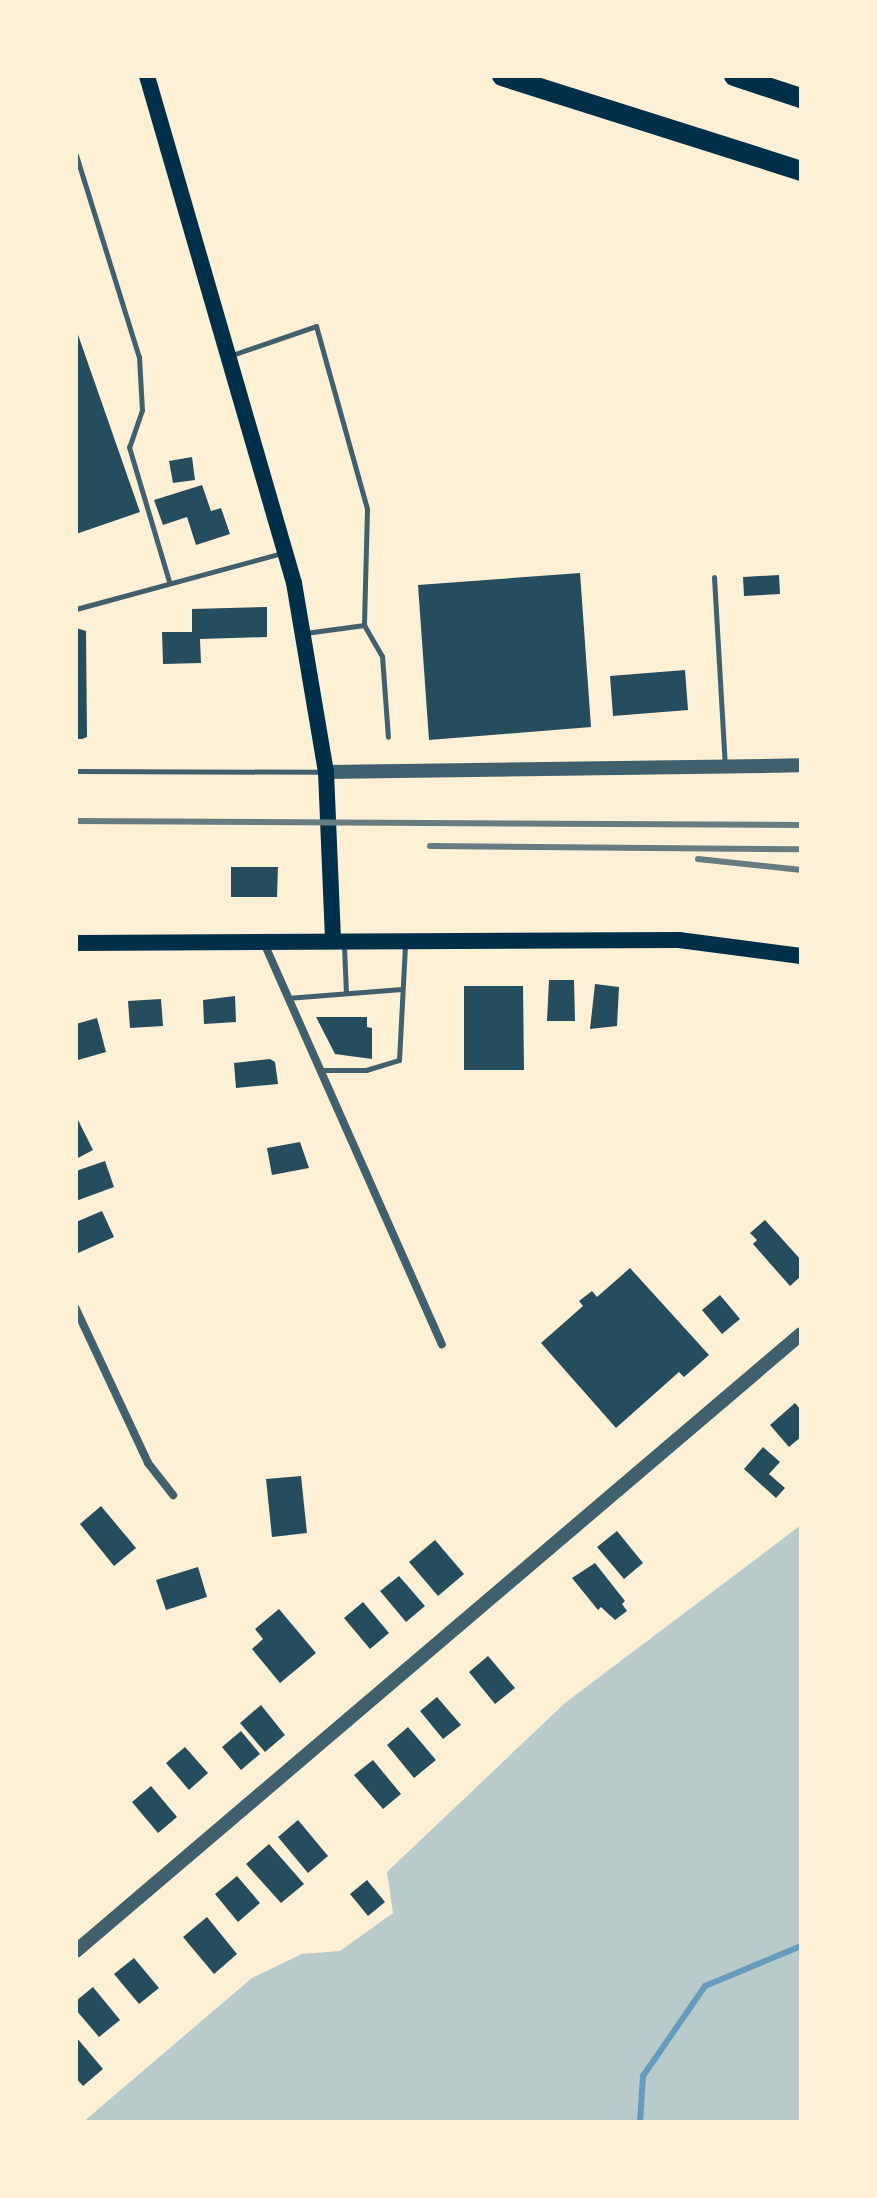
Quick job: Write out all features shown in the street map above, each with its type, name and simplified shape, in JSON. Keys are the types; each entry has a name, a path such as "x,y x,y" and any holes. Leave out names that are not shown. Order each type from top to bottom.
{"highway":[{"path":"502,76 801,171"},
{"path":"734,76 801,98"}],"main road":[{"path":"147,76 287,552 304,634 326,772 338,940"},
{"path":"76,943 679,940 801,956"}],"street":[{"path":"326,772 801,765"},
{"path":"263,941 285,998 442,1344"},
{"path":"76,1309 148,1463 173,1495"},
{"path":"76,1951 801,1334"}],"lane":[{"path":"76,155 139,357 142,410 129,447 169,581"},
{"path":"228,356 316,326 367,509 364,625 382,656 388,737"},
{"path":"76,609 169,581 287,552"},
{"path":"714,577 725,766"},
{"path":"304,634 364,625"},
{"path":"76,771 326,772"},
{"path":"318,1070 366,1070 399,1060 405,939"},
{"path":"338,940 346,993"},
{"path":"285,998 402,989"}],"shaded area":[{"path":"801,1525 801,2122 83,2122 252,1978 302,1954 340,1951 393,1913 387,1872 565,1703"}],"building":[{"path":"76,329 140,512 76,534"},
{"path":"192,457 195,480 173,483 169,461"},
{"path":"202,485 211,511 221,508 230,534 196,545 187,517 163,525 154,500"},
{"path":"580,573 591,727 429,740 418,585"},
{"path":"779,575 780,594 744,596 743,577"},
{"path":"267,607 267,637 200,639 201,663 163,664 162,632 192,632 192,609"},
{"path":"76,628 86,631 87,737 82,739 76,739"},
{"path":"685,670 688,710 613,716 610,676"},
{"path":"231,867 278,867 277,897 231,897"},
{"path":"549,980 574,980 575,1021 547,1021"},
{"path":"595,984 619,987 617,1026 590,1029"},
{"path":"464,986 523,986 524,1070 464,1070"},
{"path":"235,996 236,1022 204,1024 203,1000"},
{"path":"161,999 163,1026 130,1028 128,1001"},
{"path":"316,1017 367,1017 367,1027 372,1028 372,1059 335,1054"},
{"path":"97,1018 106,1052 78,1060 76,1024"},
{"path":"270,1059 275,1062 278,1084 236,1088 234,1063"},
{"path":"76,1116 93,1150 76,1159"},
{"path":"300,1142 309,1168 272,1175 267,1148"},
{"path":"105,1161 114,1187 76,1201 76,1171"},
{"path":"102,1211 114,1237 78,1253 76,1222"},
{"path":"765,1220 801,1260 801,1276 790,1286 753,1244 757,1240 750,1233"},
{"path":"630,1268 709,1355 684,1377 679,1372 616,1428 541,1343 583,1306 579,1301 592,1291 597,1297"},
{"path":"720,1295 740,1319 722,1334 702,1310"},
{"path":"795,1403 801,1410 801,1437 789,1447 770,1425"},
{"path":"763,1447 780,1462 769,1474 785,1488 776,1498 744,1469"},
{"path":"301,1476 307,1533 272,1537 266,1479"},
{"path":"101,1506 136,1548 114,1566 80,1524"},
{"path":"617,1531 643,1563 624,1579 597,1547"},
{"path":"435,1540 464,1574 438,1596 409,1562"},
{"path":"595,1563 625,1601 622,1604 627,1611 615,1620 601,1607 598,1610 572,1578"},
{"path":"198,1567 207,1597 166,1610 156,1580"},
{"path":"399,1576 425,1606 406,1622 380,1591"},
{"path":"363,1602 389,1633 370,1649 344,1618"},
{"path":"279,1609 316,1653 280,1683 252,1649 263,1639 255,1629"},
{"path":"488,1656 515,1688 495,1704 469,1672"},
{"path":"437,1697 461,1725 443,1739 420,1711"},
{"path":"261,1705 285,1735 265,1752 240,1723"},
{"path":"408,1727 436,1760 414,1778 387,1745"},
{"path":"241,1731 260,1754 241,1770 222,1747"},
{"path":"185,1747 208,1773 189,1790 166,1763"},
{"path":"373,1760 401,1794 383,1809 354,1775"},
{"path":"151,1786 177,1817 158,1833 132,1802"},
{"path":"298,1820 328,1856 308,1873 278,1837"},
{"path":"269,1844 304,1884 281,1903 246,1864"},
{"path":"237,1876 260,1903 238,1922 215,1894"},
{"path":"367,1880 385,1902 368,1916 350,1894"},
{"path":"207,1917 237,1954 214,1974 183,1937"},
{"path":"134,1958 159,1988 139,2004 114,1974"},
{"path":"93,1987 120,2020 99,2037 76,2010 76,2001"},
{"path":"76,2037 103,2069 83,2086 76,2078"}],"waterway":[{"path":"640,2122 643,2076 705,1986 801,1946"}],"railway":[{"path":"76,821 801,825"},
{"path":"430,846 801,849"},
{"path":"698,859 801,870"}]}
